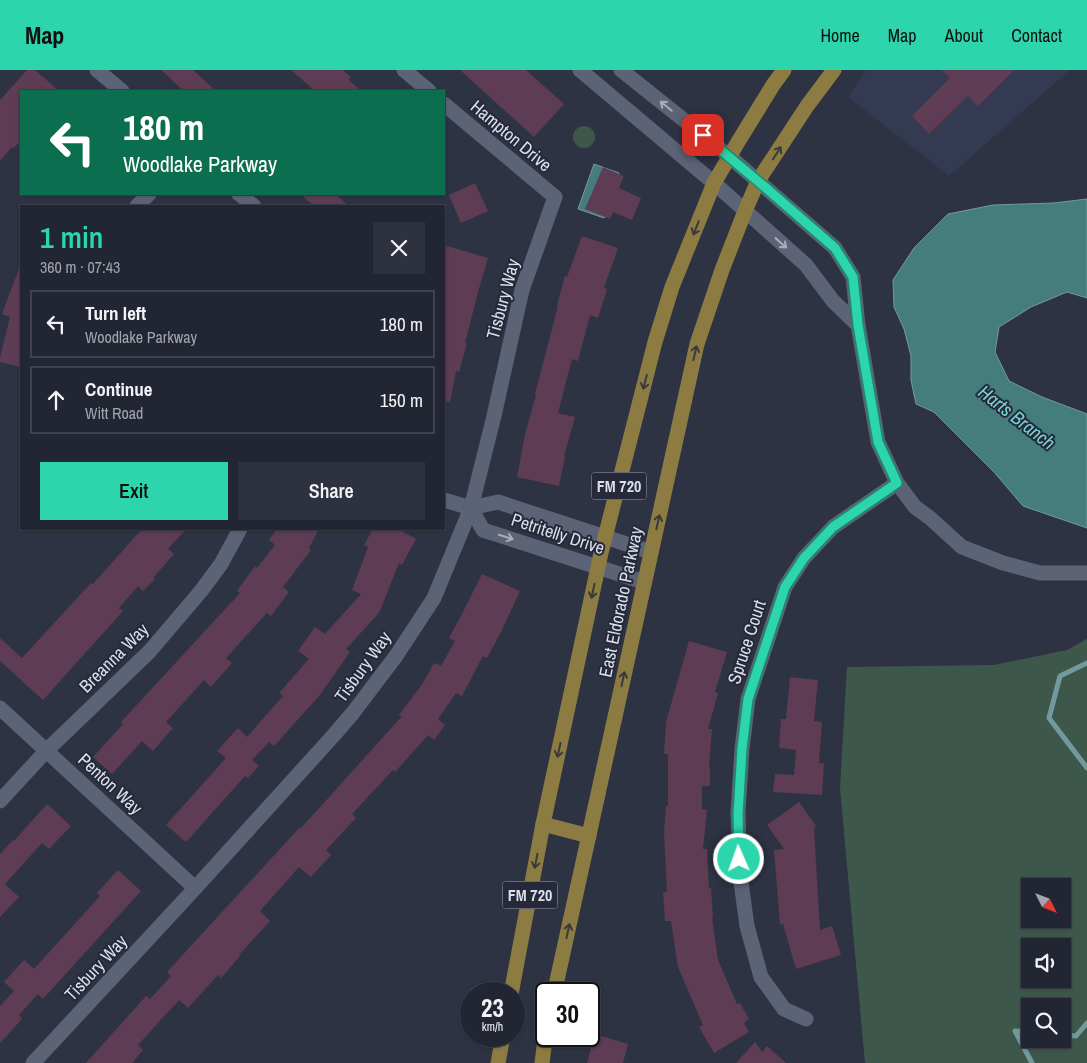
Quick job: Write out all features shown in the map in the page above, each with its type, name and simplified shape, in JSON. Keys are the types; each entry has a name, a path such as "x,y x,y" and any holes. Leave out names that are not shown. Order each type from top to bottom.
{"main road":[{"name":"East Eldorado Parkway","path":"513,982 543,824 598,567 655,342 672,287 714,183 784,70"},
{"name":"East Eldorado Parkway","path":"557,982 697,344 722,270 758,181 807,106 834,70"},
{"path":"543,824 588,836"},
{"path":"498,1063 501,1047"},
{"path":"542,1063 544,1047"}],"street":[{"path":"97,70 121,90"},
{"path":"404,70 428,90"},
{"path":"580,70 714,183 806,266 833,301 858,325"},
{"path":"621,70 729,156 835,248 853,277 858,325 878,442 897,483 915,507 962,547 1003,563 1040,573 1087,573"},
{"name":"Hampton Drive","path":"445,105 555,197"},
{"path":"138,205 148,195"},
{"path":"240,195 253,205"},
{"name":"Tisbury Way","path":"33,1063 188,896 352,714 396,656 434,598 471,508 522,290 555,197"},
{"name":"Spruce Court","path":"806,1019 784,1009 761,977 747,926 740,875 738,814 742,749 748,699 785,587 804,558 833,527 897,483"},
{"name":"Petritelly Drive","path":"445,500 471,508 498,502 651,552"},
{"name":"Petritelly Drive","path":"471,508 483,530 644,582"},
{"name":"Breanna Way","path":"0,801 47,750 150,651 201,591 221,564 239,530"},
{"name":"Penton Way","path":"0,708 195,888"}],"shaded area":[{"path":"866,70 1070,70 949,176 848,97"},
{"path":"584,126 592,129 595,137 592,145 584,148 576,145 573,137 576,129"},
{"path":"1087,639 1087,1063 865,1063 840,788 847,667 994,665 1067,650"}],"water":[{"path":"594,164 619,173 604,218 578,209"},
{"path":"1087,199 1087,298 1067,292 1031,307 999,327 995,352 1009,381 1042,397 1087,414 1087,528 1023,506 994,472 934,412 916,404 911,380 911,356 904,329 894,307 893,280 914,248 948,214 993,205 1054,203"}],"building":[{"path":"27,70 35,70 58,90 20,90 20,141 0,161 0,100"},
{"path":"161,70 193,70 215,90 183,90"},
{"path":"291,70 343,70 351,77 349,80 360,90 314,90"},
{"path":"460,70 526,70 564,104 534,137"},
{"path":"942,70 1014,70 978,106 968,96 929,134 912,116 950,78"},
{"path":"603,167 624,176 619,188 641,198 632,220 613,212 610,219 585,209"},
{"path":"475,183 488,211 461,223 449,195"},
{"path":"301,195 336,195 348,205 313,205"},
{"path":"582,236 618,248 604,288 607,289 598,318 590,315 578,361 572,359 558,413 575,417 564,456 559,486 517,477 525,434 557,305 565,276 567,277"},
{"path":"447,246 488,258 459,372 456,371 450,402 445,401 445,253"},
{"path":"20,266 20,367 0,362 10,317 2,314"},
{"path":"141,530 185,530 168,549 174,554 153,578 155,579 143,591 138,586 119,608 123,611 43,700 0,661 0,638 22,658 91,583 93,584"},
{"path":"276,530 318,530 309,548 311,550 283,587 289,592 271,616 267,613 226,658 232,663 211,687 204,680 166,722 173,728 153,751 142,741 112,774 93,757 123,724 121,722 240,593 237,591 255,566 257,568 275,545 269,540"},
{"path":"372,530 400,530 416,539 402,565 399,563 379,613 346,649 350,652 320,695 274,746 269,742 252,760 259,766 248,778 245,776 186,842 166,825 226,758 217,751 238,728 247,737 283,696 279,693 309,659 298,651 315,627 325,634 361,594 352,590 368,547 364,545"},
{"path":"482,574 520,591 487,658 483,656 462,696 456,693 438,719 445,725 434,740 428,735 395,772 393,770 352,814 356,818 326,850 331,855 311,877 299,867 260,911 270,921 221,978 218,975 188,1008 179,1000 138,1045 143,1050 132,1063 86,1063 146,996 150,999 171,976 167,972 402,716 399,715 423,683 434,663 441,666 455,641 449,638"},
{"path":"689,641 727,652 715,692 718,693 708,729 712,729 709,767 710,786 702,786 702,809 707,810 703,849 707,849 709,888 711,888 712,917 718,960 737,1004 740,1003 749,1019 744,1023 749,1032 714,1053 699,1027 703,1025 678,967 671,921 665,921 663,892 667,892 664,833 666,806 668,806 668,754 664,754 666,722"},
{"path":"790,677 818,680 814,721 822,722 819,763 824,763 822,795 773,792 775,774 794,775 796,750 779,748 781,719 786,719"},
{"path":"799,802 816,826 814,828 820,930 832,926 841,955 796,969 783,924 780,924 774,850 784,849 767,825"},
{"path":"47,804 71,826 49,849 42,843 5,884 19,897 0,917 0,854"},
{"path":"118,870 141,891 43,999 38,994 19,1015 22,1019 0,1043 0,1006 14,991 4,982 24,960 34,969 100,896 97,893"},
{"path":"600,1036 628,1044 623,1063 587,1063 591,1047 600,1047"},
{"path":"755,1042 762,1052 767,1046 786,1063 736,1063"}],"waterway":[{"name":"Harts Branch","path":"1087,663 1060,676 1049,718 1087,768"},
{"name":"Harts Branch","path":"1071,1036 1076,1036 1087,1023"},
{"name":"Harts Branch","path":"1021,1031 1015,1031 1021,1042"},
{"name":"Harts Branch","path":"1024,1048 1032,1063"}],"route":[{"path":"703,135 835,248 853,277 858,325 878,442 897,483 833,527 804,558 785,587 748,699 742,749 738,814 739,859"}]}
